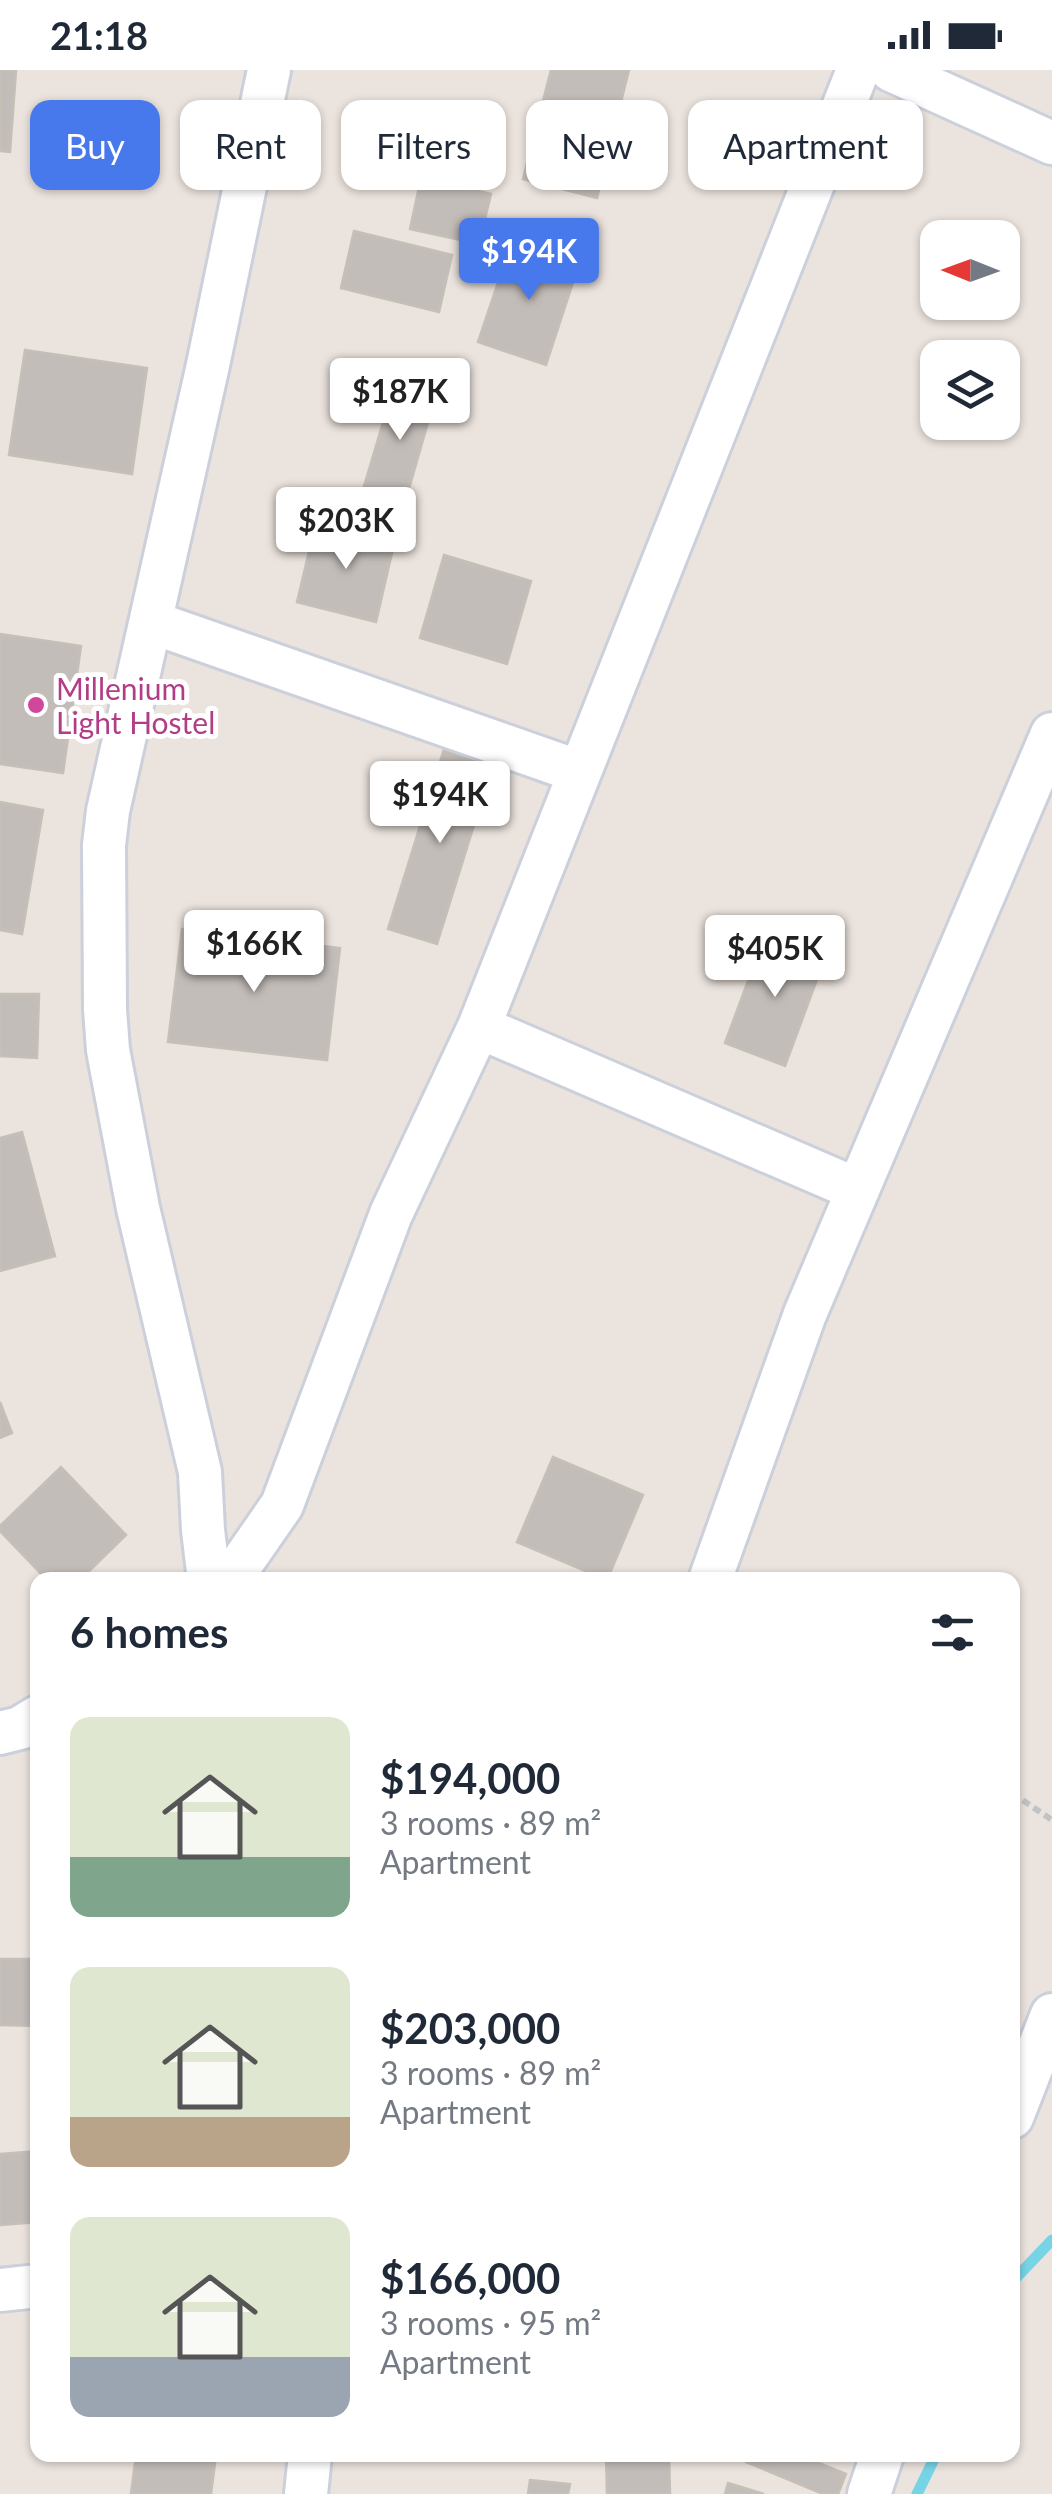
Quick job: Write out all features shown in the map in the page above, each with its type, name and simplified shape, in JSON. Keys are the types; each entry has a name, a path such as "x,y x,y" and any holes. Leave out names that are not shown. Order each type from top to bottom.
{"street":[{"path":"209,1572 200,1472 138,1208 108,1050 104,845 108,811 208,365 269,70"},
{"path":"236,1572 282,1505 391,1214 479,1027 858,70"},
{"path":"891,70 1052,142"},
{"path":"150,622 580,772"},
{"path":"713,1572 805,1314 1052,734"},
{"path":"479,1027 858,1190"},
{"path":"0,1733 30,1722"},
{"path":"1020,2096 1052,2015"},
{"path":"0,2290 30,2287"},
{"path":"306,2494 309,2462"},
{"path":"869,2494 880,2462"}],"path":[{"path":"1020,1798 1052,1820"}],"building":[{"path":"0,70 16,71 10,152 0,151"},
{"path":"551,70 629,70 622,100 543,100"},
{"path":"418,190 474,190 491,194 479,244 410,229"},
{"path":"566,190 599,190 597,198"},
{"path":"354,231 452,255 439,312 341,288"},
{"path":"512,241 579,264 546,365 478,342"},
{"path":"25,350 147,368 132,474 9,455"},
{"path":"396,379 437,391 404,506 362,493"},
{"path":"316,522 395,540 376,622 297,602"},
{"path":"444,555 531,581 507,664 420,638"},
{"name":"Millenium Light Hostel","path":"0,634 81,646 63,773 0,764"},
{"path":"444,749 493,764 437,944 388,929"},
{"path":"0,802 43,810 22,934 0,930"},
{"path":"182,929 340,948 327,1060 168,1042"},
{"path":"765,935 825,958 785,1066 725,1043"},
{"path":"0,994 39,994 37,1058 0,1056"},
{"path":"22,1132 55,1256 0,1271 0,1138"},
{"path":"0,1402 12,1433 0,1438"},
{"path":"553,1457 643,1495 610,1572 588,1572 517,1542"},
{"path":"61,1467 126,1535 88,1572 39,1572 0,1531 0,1526"},
{"path":"0,1959 30,1959 30,2026 0,2025"},
{"path":"30,2152 30,2223 0,2225 0,2154"},
{"path":"135,2462 215,2462 211,2494 131,2494"},
{"path":"606,2462 669,2462 670,2494 607,2494"},
{"path":"746,2462 816,2462 846,2474 838,2494 823,2494"},
{"path":"530,2480 570,2484 568,2494 528,2494"},
{"path":"728,2483 764,2494 725,2494"}],"waterway":[{"path":"1020,2274 1052,2240"},
{"path":"917,2494 933,2462"}],"place":[{"name":"Millenium Light Hostel","path":"36,705"}]}
